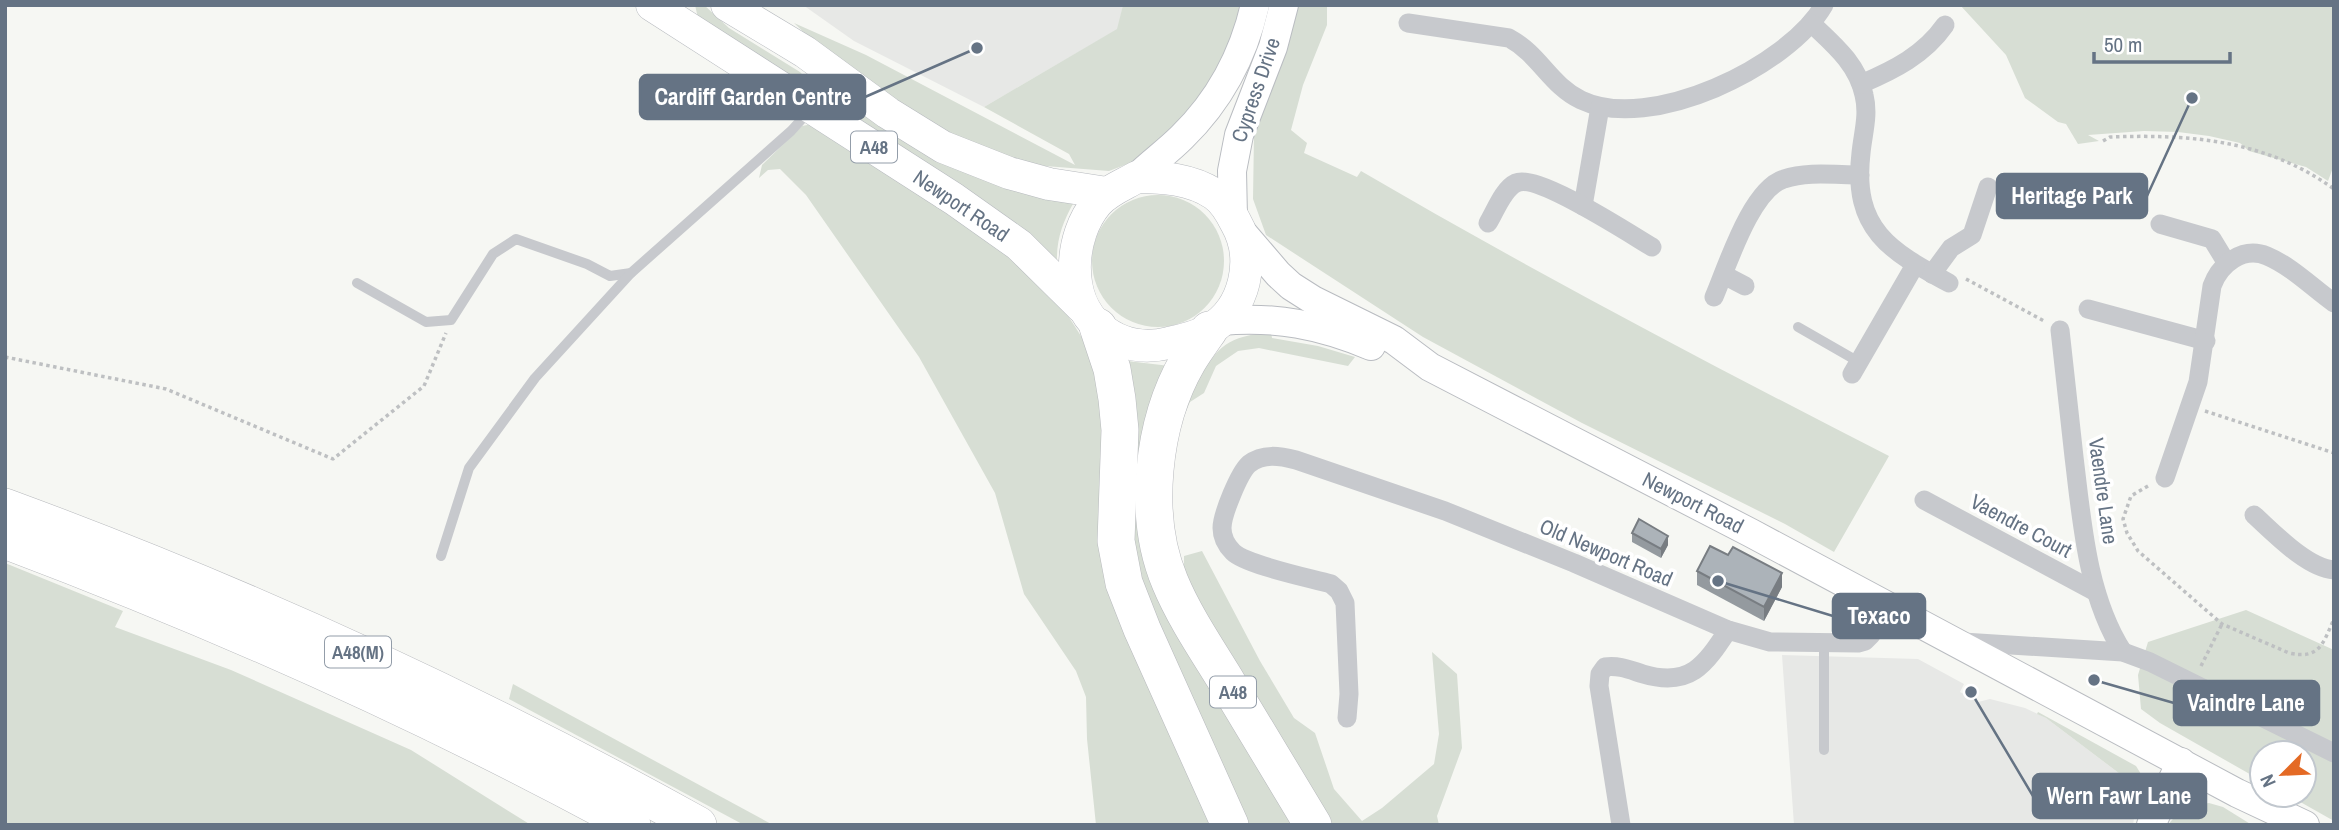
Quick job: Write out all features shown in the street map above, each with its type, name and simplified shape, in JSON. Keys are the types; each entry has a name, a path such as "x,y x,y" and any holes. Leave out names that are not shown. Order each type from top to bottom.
{"highway":[{"name":"A48","path":"1090,317 1112,369 1118,399 1120,430 1116,541 1124,583 1230,825"},
{"name":"A48","path":"1215,326 1188,362 1177,386 1162,434 1155,504 1161,556 1170,582 1189,620 1313,825"},
{"name":"A48(M)","path":"5,507 219,590 361,654 543,742 698,825"},
{"name":"A48(M)","path":"5,540 173,606 352,684 525,768 632,825"}],"main road":[{"name":"Newport Road","path":"652,5 954,199 1019,245 1090,317"},
{"name":"Newport Road","path":"727,5 788,41 888,113 943,147 978,163 1049,184 1107,193"},
{"name":"Cypress Drive","path":"1137,177 1182,137 1215,100 1243,48 1255,5"},
{"name":"Cypress Drive","path":"1237,225 1232,171 1239,135 1273,47 1284,5"},
{"path":"1137,177 1170,178 1216,195 1237,225 1247,259 1245,278 1237,302 1215,326 1174,342 1139,346 1115,339 1090,317 1076,286 1077,246 1087,218 1107,193 1137,177"},
{"name":"Newport Road","path":"1237,225 1278,274 1292,286 1313,300 1394,340 1430,367"},
{"name":"Newport Road","path":"1215,326 1256,318 1301,323 1338,333 1430,367 1739,527 2237,793 2305,825"},
{"path":"2151,825 2181,761"}],"street":[{"path":"1408,23 1509,38 1531,52 1552,78 1581,100 1600,107 1639,108 1673,102 1716,88 1769,59 1793,41 1824,5"},
{"path":"1811,23 1846,56 1861,84 1867,117 1860,154 1860,175 1865,210 1871,223 1894,251 1934,272"},
{"path":"1861,84 1898,68 1936,38 1945,25"},
{"path":"1583,206 1600,107"},
{"path":"1714,297 1724,275 1748,198 1781,179 1795,176 1860,175"},
{"path":"1488,223 1510,188 1524,181 1535,183 1583,206 1652,247"},
{"path":"1855,368 1951,248 1972,235 1988,187"},
{"path":"2160,224 2212,239 2226,262"},
{"path":"2165,478 2198,382 2213,286 2217,272 2226,262 2250,254 2264,254 2334,303"},
{"path":"1724,275 1745,286"},
{"path":"2088,309 2206,341"},
{"name":"Vaendre Lane","path":"2060,330 2079,504 2096,593 2108,627 2123,652"},
{"name":"Old Newport Road","path":"1347,718 1349,694 1345,603 1339,591 1331,584 1234,554 1224,541 1222,527 1238,479 1249,465 1261,458 1276,456 1296,460 1378,487 1501,533 1728,630 1770,642 1865,641 1871,635 1885,606"},
{"name":"Vaendre Court","path":"1924,500 2096,593"},
{"path":"2254,515 2297,553 2318,565 2334,570"},
{"path":"1621,825 1599,686 1600,674 1605,667 1616,665 1658,678 1688,676 1712,655 1728,630"},
{"name":"Newport Road","path":"1954,641 2123,652 2193,682 2334,753"}],"lane":[{"path":"441,556 469,468 535,378 631,273 791,131 812,108 836,74"},
{"path":"357,283 426,322 451,320 493,254 516,239 587,264 610,276 631,273"},
{"path":"1798,327 1855,368"},
{"path":"1824,642 1824,750"}],"path":[{"path":"2103,141 2110,137 2163,135 2232,145 2266,155 2301,170 2334,189"},
{"path":"1934,272 2060,330"},
{"path":"5,357 166,389 333,459 424,386 451,320"},
{"path":"2190,406 2334,453"},
{"path":"2165,478 2131,496 2123,519 2127,533 2138,551 2222,624 2300,656 2311,654 2321,647 2334,619"},
{"path":"2193,682 2222,624"}],"shaded area":[{"path":"695,5 704,5 729,28 800,72 805,77 808,88 698,18"},
{"path":"803,5 1123,5 1118,29 984,107 854,41"},
{"path":"1123,5 1248,5 1206,99 1149,151 1130,163 1109,171 1045,166 958,139 833,60 794,23 866,55 1075,165 1069,154 984,107 1117,29"},
{"path":"1294,5 1327,5 1327,25 1303,85 1291,130 1307,143 1304,153 1357,177 1361,171 1623,317 1889,456 1834,552 1785,524 1582,423 1423,337 1266,235 1253,199 1254,135 1268,100 1270,76"},
{"path":"1960,5 2334,5 2334,165 2328,181 2306,167 2249,151 2240,143 2209,136 2144,131 2088,135 2099,141 2078,144 2066,124 2058,122 2025,98 2006,55"},
{"path":"845,99 983,178 1030,195 1074,202 1061,232 1057,265 833,103"},
{"path":"817,123 983,229 1067,314 1086,344 1101,384 1104,525 1213,825 1096,825 1087,739 1086,697 1076,671 1024,594 995,493 919,357 806,195 780,169 768,170 759,178 762,165 802,126"},
{"path":"1158,195 1183,200 1205,214 1219,236 1224,261 1219,286 1205,308 1183,322 1158,327 1133,322 1111,308 1097,286 1092,261 1097,236 1111,214 1133,200"},
{"path":"1271,332 1272,338 1318,346 1355,357 1348,366 1259,348 1238,351 1216,366 1204,393 1190,402 1181,423 1188,397 1218,351 1234,340"},
{"path":"1127,361 1170,366 1146,525 1293,825 1246,825 1138,587 1128,524"},
{"path":"1202,551 1260,661 1294,718 1315,733 1334,789 1362,821 1382,808 1434,764 1439,734 1432,652 1457,674 1462,748 1437,816 1439,825 1332,825 1184,585 1184,556"},
{"path":"5,563 123,611 115,627 231,670 411,750 531,825 5,825"},
{"path":"2246,610 2334,650 2334,821 2313,809 2318,809 2318,739 2248,739 2248,773 2160,723 2141,709 2138,675 2148,642"},
{"path":"1782,655 1918,659 1964,684 1960,692 1978,702 1990,699 2025,708 2046,718 2128,780 2137,797 2133,825 1794,825"},
{"path":"513,684 773,825 744,825 509,699"},
{"path":"2038,712 2136,766 2144,779 2138,800 2128,780 2037,714"},
{"path":"2209,803 2223,807 2252,825 2168,825 2186,809"}],"building":[{"path":"1639,519 1668,536 1661,549 1632,533"},
{"path":"1710,546 1728,555 1733,547 1782,573 1764,607 1697,571"}],"place":[{"name":"Cardiff Garden Centre","path":"977,48"},
{"name":"Heritage Park","path":"2192,98"},
{"name":"Texaco","path":"1718,581"},
{"name":"Vaindre Lane","path":"2094,680"},
{"name":"Wern Fawr Lane","path":"1971,692"}]}
